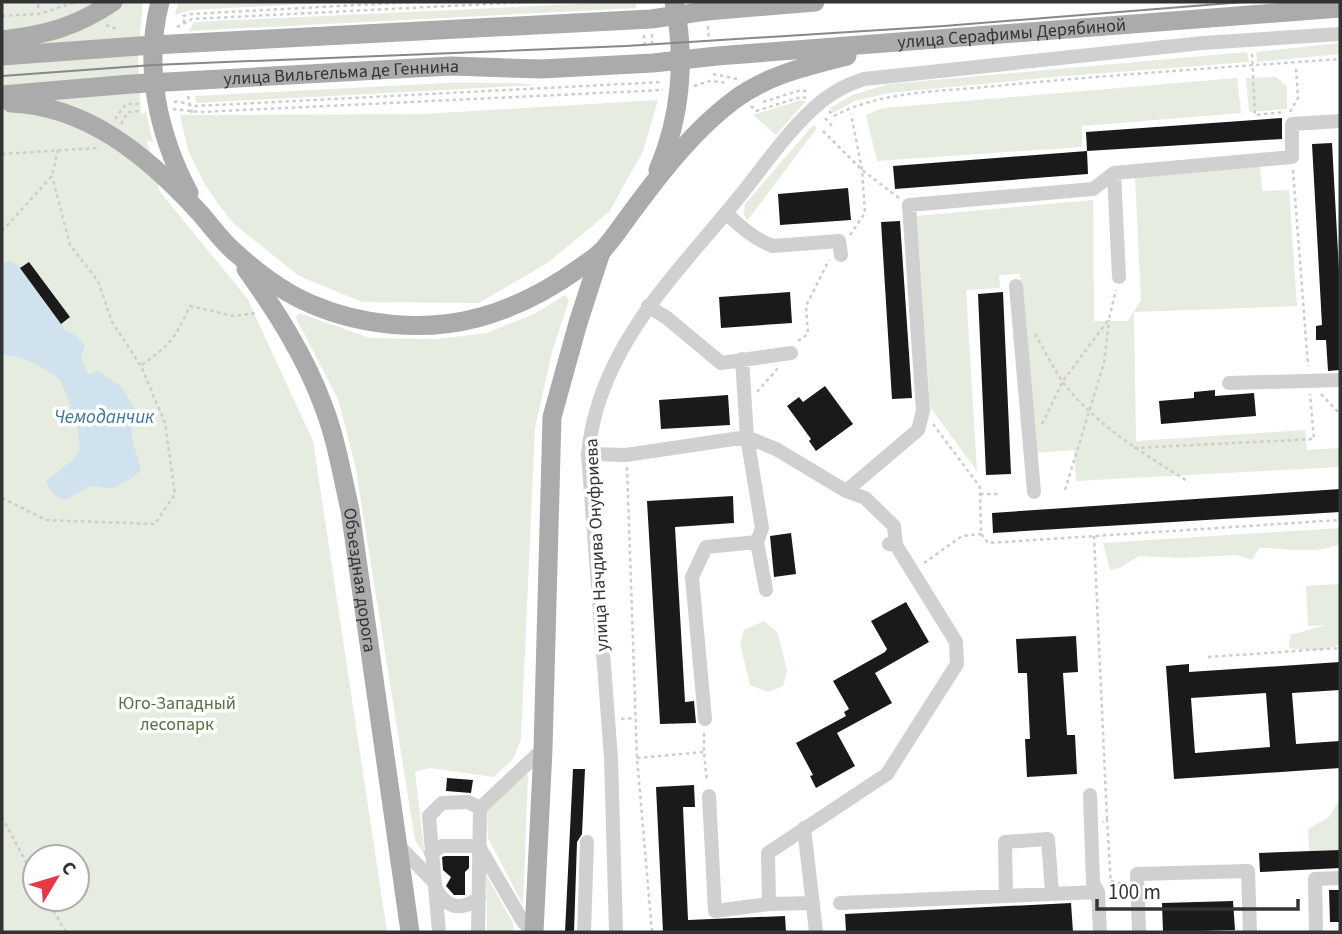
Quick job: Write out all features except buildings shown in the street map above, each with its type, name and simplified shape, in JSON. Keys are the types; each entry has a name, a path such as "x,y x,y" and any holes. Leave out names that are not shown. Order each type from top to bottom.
{"main road":[{"path":"2,40 62,30 113,2"},
{"path":"160,2 153,45 155,93 172,161 200,213"},
{"path":"2,56 153,45 651,19 676,9 707,11 815,2"},
{"name":"улица Серафимы Дерябиной","path":"681,61 711,65 899,42 1277,7 1340,8"},
{"path":"651,187 666,153 675,117 681,61 676,9"},
{"path":"2,102 27,103 75,118 106,133 150,162 235,253 284,290 311,304 361,320 421,325 476,318 527,300 554,286 601,252 685,145 724,108 749,90 791,71 899,42"},
{"name":"улица Вильгельма де Геннина","path":"2,95 155,93 451,66 541,69 681,61"},
{"path":"533,932 543,749 552,417 601,252"},
{"name":"Объездная дорога","path":"235,253 273,306 302,357 323,406 350,510 410,932"}],"street":[{"path":"1277,7 1279,38"},
{"name":"улица Серафимы Дерябиной","path":"816,106 840,88 881,75 1202,43 1340,34"},
{"name":"улица Начдива Онуфриева","path":"616,932 611,758 588,454 591,427 612,368 648,306 682,262 816,106"},
{"path":"846,491 918,430 923,411 909,205 1093,189 1114,173 1292,157 1292,124 1340,121"},
{"path":"1114,173 1119,277"},
{"path":"726,213 764,244 840,248"},
{"path":"1016,286 1034,492"},
{"path":"648,306 667,318 721,363 791,353"},
{"path":"742,359 747,437 762,528 757,542 766,590"},
{"path":"1229,383 1340,380"},
{"path":"588,454 626,455 747,437 776,449 846,491 865,498 894,526 893,545 956,642 957,664 887,775 768,853 769,904"},
{"path":"705,719 692,577 706,547 757,542"},
{"path":"478,932 480,808 543,749"},
{"path":"1090,795 1101,889 1100,932"},
{"path":"709,796 715,911 769,904 813,903"},
{"path":"439,932 429,816 442,803 468,802 480,808"},
{"path":"804,828 816,932"},
{"path":"1006,896 1005,842 1048,839 1052,893"},
{"path":"584,932 587,842"},
{"path":"397,844 434,884 442,899 451,905 469,906 480,898"},
{"path":"432,853 442,846 480,848"},
{"path":"480,848 522,920 533,932"},
{"path":"1139,932 1137,874 1248,871 1250,932"},
{"path":"1316,932 1315,879 1340,878"},
{"path":"840,903 1101,889"}],"path":[{"path":"38,8 39,2"},
{"path":"2,16 39,13 76,2"},
{"path":"183,16 413,2"},
{"path":"178,44 177,26 192,19 528,2"},
{"path":"707,11 711,65"},
{"path":"2,154 97,148 126,104 155,93 197,106 653,83 651,19"},
{"path":"1251,41 1255,115 1290,111 1298,98 1296,69"},
{"path":"834,116 856,104 890,97 1052,80 1340,59"},
{"path":"192,113 646,91"},
{"path":"745,406 791,353 795,343 808,334 806,306 840,248 865,213 862,170 851,114"},
{"path":"823,131 862,170 909,205"},
{"path":"2,498 47,520 155,524 175,494 164,423 141,366 112,321 99,281 70,245 52,176 58,150"},
{"path":"1134,448 1314,439 1292,157"},
{"path":"2,231 52,176"},
{"path":"1065,489 1104,363 1109,319 1119,277"},
{"path":"141,366 176,337 190,306 234,316 254,314 273,306"},
{"path":"1030,449 1063,381 1109,319"},
{"path":"1030,326 1063,381 1089,410 1134,448 1188,482"},
{"path":"1309,381 1340,414"},
{"path":"923,411 980,487 981,534 988,542 1340,520"},
{"path":"627,479 637,758 652,932"},
{"path":"981,494 1001,494"},
{"path":"912,572 962,536 981,534"},
{"path":"1094,536 1111,881"},
{"path":"1208,657 1340,648"},
{"path":"621,719 636,718"},
{"path":"705,719 704,752 709,796"},
{"path":"637,758 704,752"},
{"path":"2,817 21,853"},
{"path":"1093,831 1107,819"},
{"path":"1111,881 1137,888"},
{"path":"1101,889 1111,881"},
{"path":"1101,889 1111,881"},
{"path":"54,913 66,932"}],"green space":[{"name":"Юго-Западный лесопарк","path":"2,2 143,2 138,56 141,114 146,112 153,143 147,140 160,192 247,298 313,441 387,932 2,932"},
{"path":"178,2 341,2 192,10 175,15"},
{"path":"635,2 637,8 189,31 194,22"},
{"path":"1340,43 1340,54 1257,62 1256,52"},
{"path":"1247,52 1249,62 889,93 855,101 833,113 830,108 852,95 889,84"},
{"path":"1276,77 1287,86 1287,109 1249,112 1246,78"},
{"path":"1237,78 1241,113 1082,126 1082,147 877,161 866,115 883,108"},
{"path":"448,83 538,85 196,103 195,96"},
{"path":"658,100 643,151 609,212 549,262 479,303 362,302 299,276 234,224 219,205 204,183 188,150 180,115 423,114"},
{"path":"801,100 806,101 776,135 753,115"},
{"path":"813,125 817,128 747,221 744,215 745,204"},
{"path":"1260,165 1262,191 1289,190 1297,306 1134,312 1136,441 1305,430 1307,450 1340,448 1340,467 1076,481 1074,450 1035,453 1020,274 999,275 1000,288 966,290 977,471 930,407 917,216 1093,200 1094,321 1128,321 1141,300 1135,177"},
{"path":"565,295 569,300 552,352 535,428 521,739 513,759 494,777 429,768 415,772 425,856 415,840 355,464 338,399 296,318 299,313 370,338 437,339 487,333 536,313"},
{"path":"1340,528 1340,544 1320,549 1259,548 1252,560 1237,555 1180,558 1139,556 1119,568 1110,570 1103,543"},
{"path":"1340,584 1340,644 1315,650 1289,648 1290,635 1326,625 1308,626 1306,586"},
{"path":"764,621 778,633 787,671 783,686 768,692 750,685 740,643 744,630"},
{"path":"522,774 528,775 523,905 488,838 487,808"},
{"path":"1340,799 1340,850 1309,851 1308,829 1329,817"},
{"path":"486,875 513,923 514,932 487,932"}],"water":[{"name":"Чемоданчик","path":"9,261 19,266 66,331 73,333 85,345 81,357 87,373 91,375 98,371 122,387 136,412 131,435 141,470 114,488 90,486 65,500 54,494 46,481 74,459 80,449 78,430 60,380 22,358 2,354 2,263"}],"tram line":[{"path":"2,76 153,65 626,46 944,26 1244,2"}]}
